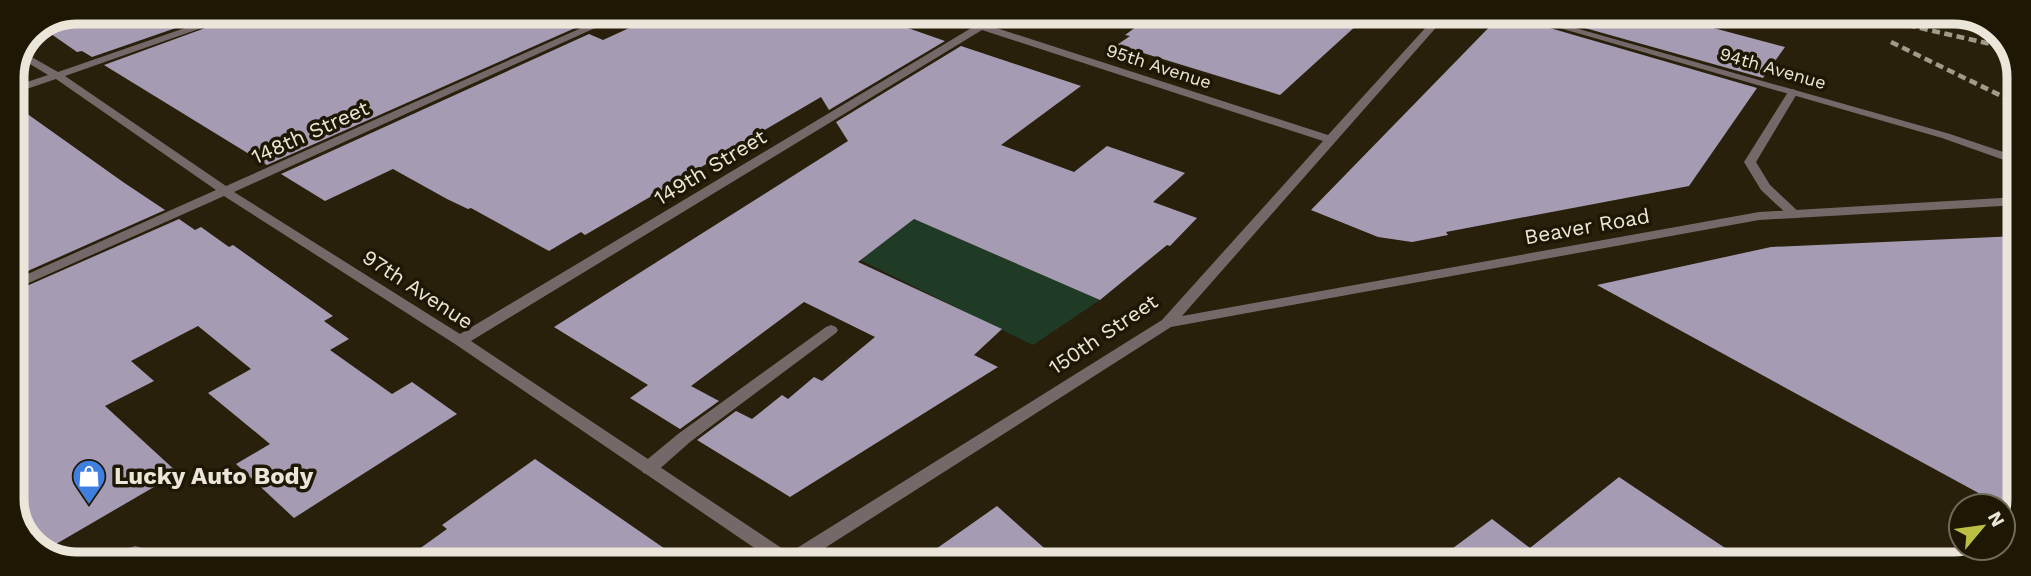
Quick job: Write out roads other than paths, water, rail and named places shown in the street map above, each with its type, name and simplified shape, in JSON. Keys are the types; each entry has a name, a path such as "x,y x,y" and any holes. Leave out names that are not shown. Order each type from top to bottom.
{"street":[{"path":"24,87 208,24"},
{"name":"148th Street","path":"24,280 598,24"},
{"name":"95th Avenue","path":"972,24 1329,139"},
{"name":"150th Street","path":"805,552 1167,323 1434,24"},
{"name":"94th Avenue","path":"1552,24 1946,136 2006,157"},
{"name":"149th Street","path":"460,341 981,27"},
{"name":"97th Avenue","path":"28,59 58,76 225,191 460,341 774,552"},
{"path":"1793,92 1750,162 1765,187 1795,214"},
{"name":"Beaver Road","path":"1167,323 1759,216 2006,202"},
{"path":"649,468 684,438 831,330"}],"railway":[{"path":"1903,24 1995,45"},
{"path":"1891,42 2006,98"}],"place":[{"name":"Lucky Auto Body","path":"89,506"}]}
